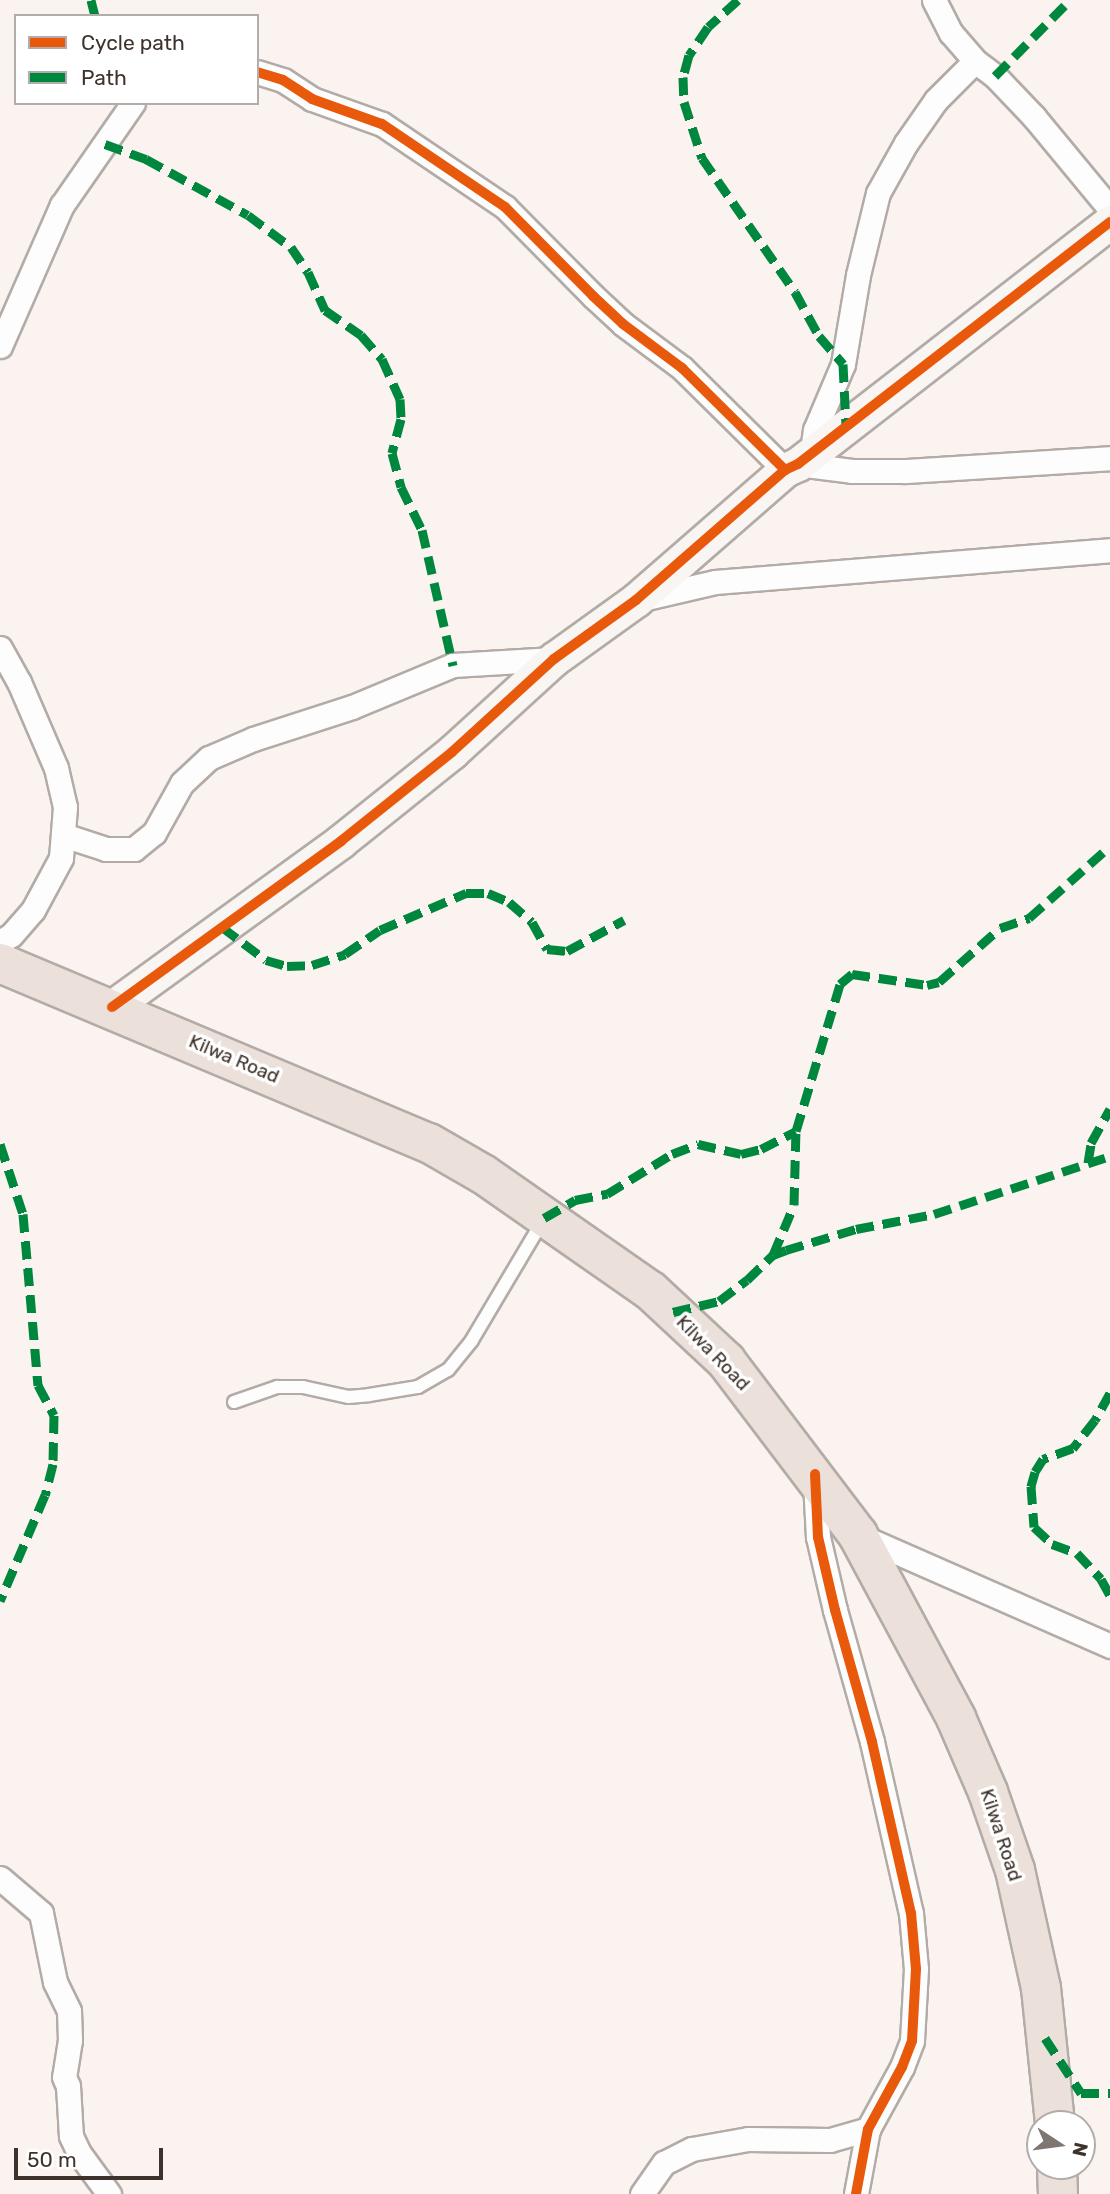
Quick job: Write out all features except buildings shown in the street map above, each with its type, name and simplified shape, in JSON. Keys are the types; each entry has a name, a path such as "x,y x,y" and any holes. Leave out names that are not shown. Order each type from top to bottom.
{"highway":[{"name":"Kilwa Road","path":"0,963 111,1007 429,1143 483,1174 651,1291 726,1361 815,1474 858,1535 956,1718 988,1792 1006,1844 1041,1988 1054,2110"}],"street":[{"path":"934,0 951,33 975,61 995,76 1034,117 1110,209"},
{"path":"798,462 843,364 858,275 878,193 906,143 936,100 975,61"},
{"path":"259,73 283,80 312,99 382,124 505,207 624,324 798,462 852,471 906,471 1110,458"},
{"path":"0,346 62,205 132,105"},
{"path":"111,1007 341,841 452,752 554,659 636,600 798,462 1110,222"},
{"path":"636,600 715,582 1110,550"},
{"path":"0,648 19,682 56,768 65,807 61,858 33,911 11,935 0,942"},
{"path":"63,835 106,849 134,849 154,833 182,783 209,758 253,739 352,707 453,665 554,659"},
{"path":"815,1474 818,1537 835,1610 872,1742 911,1913 914,1941 916,2006 912,2041 902,2067 868,2129 856,2194"},
{"path":"858,1535 1110,1646"},
{"path":"0,1878 41,1913 55,1982 69,2011 70,2040 64,2077 68,2086 71,2136 79,2154 109,2194"},
{"path":"642,2194 664,2163 692,2149 748,2139 830,2140 868,2129"}],"lane":[{"path":"234,1402 277,1388 303,1387 348,1397 369,1395 418,1387 448,1370 472,1340 544,1218"}],"marked path":[{"path":"91,0 94,14"},
{"path":"738,0 708,27 689,55 683,77 684,102 702,158 795,292 819,336 843,364 846,425"},
{"path":"995,76 1070,0"},
{"path":"105,144 146,159 248,215 291,247 308,272 325,310 361,335 382,359 400,399 401,419 392,453 401,487 422,530 453,665"},
{"path":"773,1255 794,1205 796,1131 840,984 852,974 927,985 939,982 1000,928 1029,918 1110,846"},
{"path":"222,927 266,960 287,966 312,965 345,954 380,930 466,893 488,893 509,902 532,922 547,949 567,951 624,920"},
{"path":"1088,1163 1091,1143 1110,1109"},
{"path":"544,1218 575,1200 607,1194 672,1154 698,1144 741,1154 761,1149 796,1131"},
{"path":"0,1144 23,1214 38,1385 54,1415 53,1464 45,1495 0,1601"},
{"path":"673,1312 719,1301 747,1280 773,1255 786,1250 856,1229 934,1214 1110,1156"},
{"path":"1110,1393 1095,1420 1073,1448 1043,1459 1031,1486 1034,1527 1052,1544 1077,1553 1101,1579 1110,1595"},
{"path":"1045,2038 1081,2093 1110,2093"}],"cycle path":[{"path":"259,73 283,80 312,99 382,124 505,207 593,296 623,324 682,368 785,470"},
{"path":"112,1007 341,841 452,752 554,659 636,600 785,470 798,464 1110,222"},
{"path":"815,1474 818,1537 835,1610 872,1742 911,1913 916,1969 912,2041 902,2067 868,2129 856,2194"}]}
